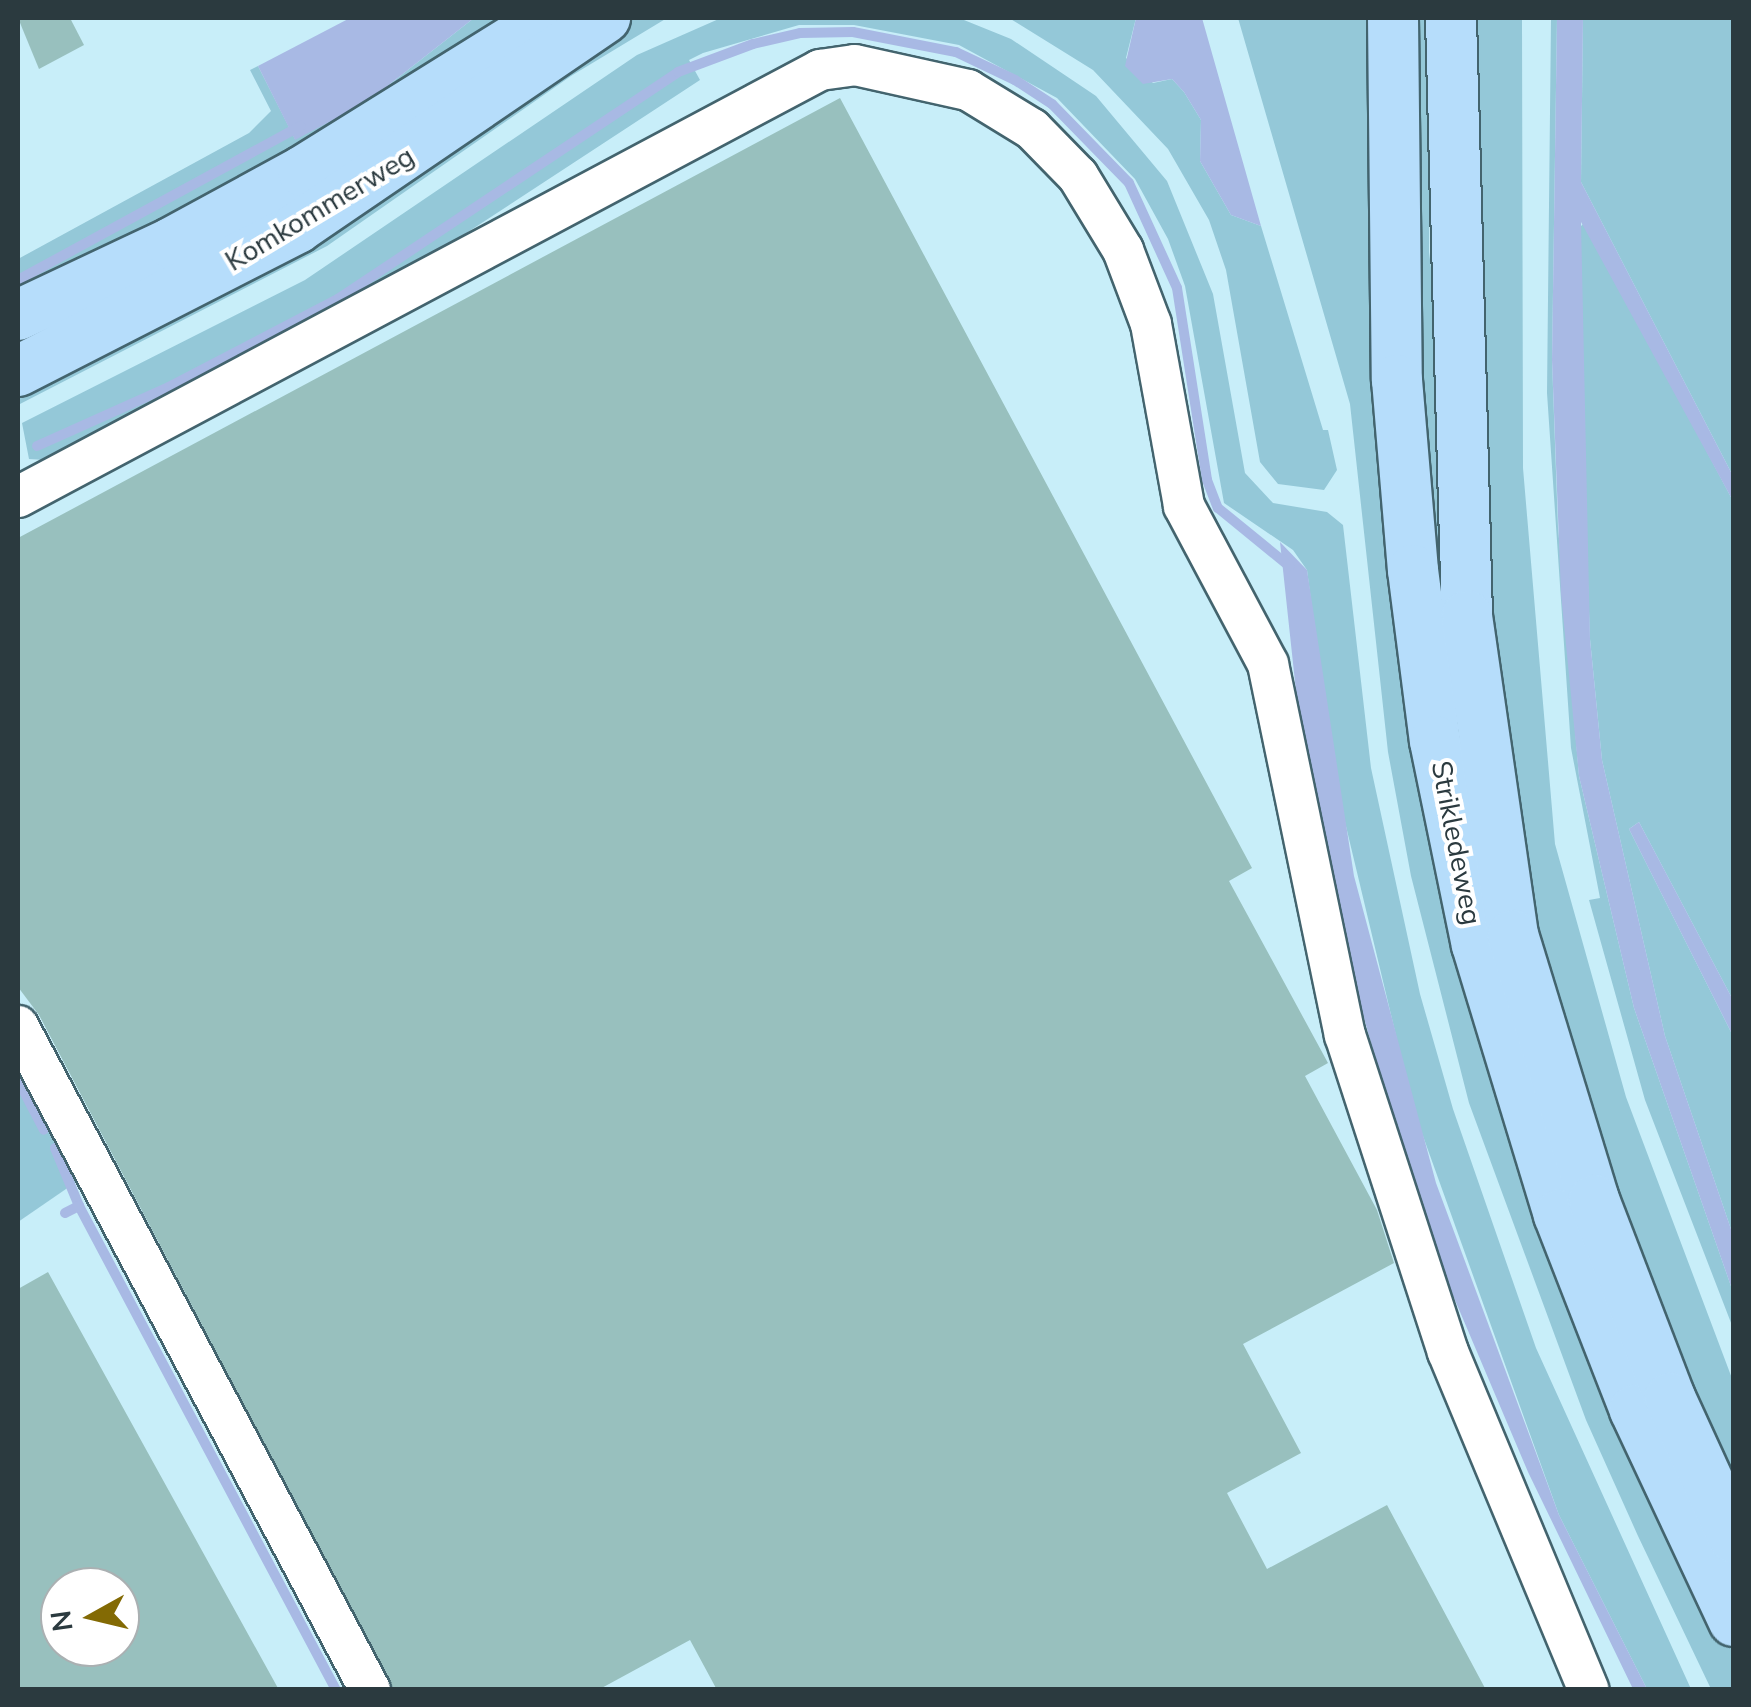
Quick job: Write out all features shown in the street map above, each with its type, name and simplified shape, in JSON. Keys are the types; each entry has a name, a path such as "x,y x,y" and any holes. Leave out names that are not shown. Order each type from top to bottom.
{"main road":[{"name":"Komkommerweg","path":"18,316 286,180 550,18"},
{"name":"Komkommerweg","path":"18,371 297,228 605,18"},
{"name":"Strikledeweg","path":"1393,18 1397,380 1413,570 1435,741 1473,929 1559,1215 1635,1410 1734,1622"},
{"name":"Strikledeweg","path":"1451,18 1467,616 1513,935 1594,1200 1670,1398 1734,1538"}],"lane":[{"path":"18,495 820,70 855,65 968,90 1032,129 1078,176 1122,250 1151,324 1184,506 1268,664 1351,1054 1448,1352 1589,1690"},
{"path":"18,1026 370,1690"}],"shaded area":[{"path":"350,18 474,18 367,102 295,140 258,66"},
{"path":"474,18 516,18 464,63 18,303 18,259 249,133 271,111 250,70 258,66 295,139 367,102"},
{"path":"622,18 667,18 571,76 327,246 18,405 18,395"},
{"path":"721,18 959,18 1011,39 1096,96 1167,181 1213,294 1245,473 1273,503 1327,512 1343,525 1371,768 1420,994 1453,1109 1536,1348 1691,1689 1647,1689 1559,1515 1414,1111 1334,776 1307,570 1293,550 1224,503 1185,286 1168,239 1135,179 1057,98 959,45 854,25 799,25 703,53 689,60 700,80 367,298 45,460 29,459 22,423 305,280 637,55"},
{"path":"1009,18 1136,18 1126,58 1153,83 1172,79 1184,92 1201,120 1200,161 1231,215 1261,226 1323,430 1328,430 1337,470 1324,490 1278,484 1260,462 1226,270 1209,220 1168,149 1093,70"},
{"path":"1136,18 1202,18 1261,226 1231,215 1200,161 1201,120 1184,92 1172,79 1143,84 1125,66"},
{"path":"1238,18 1371,18 1377,367 1390,585 1733,1644 1733,1689 1711,1689 1638,1536 1586,1420 1469,1103 1411,876 1388,752 1350,404"},
{"path":"1415,18 1430,18 1429,252 1447,393 1487,929 1418,432"},
{"path":"1471,18 1522,18 1523,468 1555,844 1626,1097 1733,1381 1733,1505 1549,1024 1486,686"},
{"path":"1551,18 1557,18 1552,360 1558,527 1579,776 1634,1008 1733,1292 1733,1328 1645,1100 1589,900 1600,898 1571,748 1547,393"},
{"path":"1557,18 1583,18 1581,182 1733,476 1733,501 1581,222 1590,639 1602,760 1665,1036 1733,1235 1733,1292 1634,1008 1579,776 1561,594 1552,360"},
{"path":"1583,18 1733,18 1733,476 1581,182"},
{"path":"1585,222 1733,501 1733,1000 1639,822 1629,829 1733,1036 1733,1235 1665,1036 1602,760 1590,639 1580,361 1579,228"},
{"path":"1280,542 1307,570 1354,876 1436,1183 1559,1515 1647,1689 1633,1689 1528,1472 1421,1220 1340,933 1299,719"},
{"path":"1639,822 1733,1000 1733,1036 1629,829"},
{"path":"18,1059 82,1178 18,1222"}],"building":[{"path":"18,18 70,18 84,45 39,69"},
{"path":"840,98 1252,868 1229,881 1328,1063 1305,1076 1377,1210 1394,1263 1243,1344 1301,1453 1227,1493 1267,1569 1387,1505 1486,1690 717,1690 690,1640 598,1690 394,1690 39,1015 18,987 18,538"},
{"path":"48,1272 279,1690 18,1690 18,1289"}],"waterway":[{"path":"37,446 169,387 338,299 678,72 753,44 800,33 853,32 956,52 1015,80 1052,104 1129,183 1177,288 1207,480 1218,508 1289,566"},
{"path":"18,280 301,126"},
{"path":"18,1080 44,1130"},
{"path":"55,1148 79,1206 336,1690"},
{"path":"65,1213 79,1206"}]}
